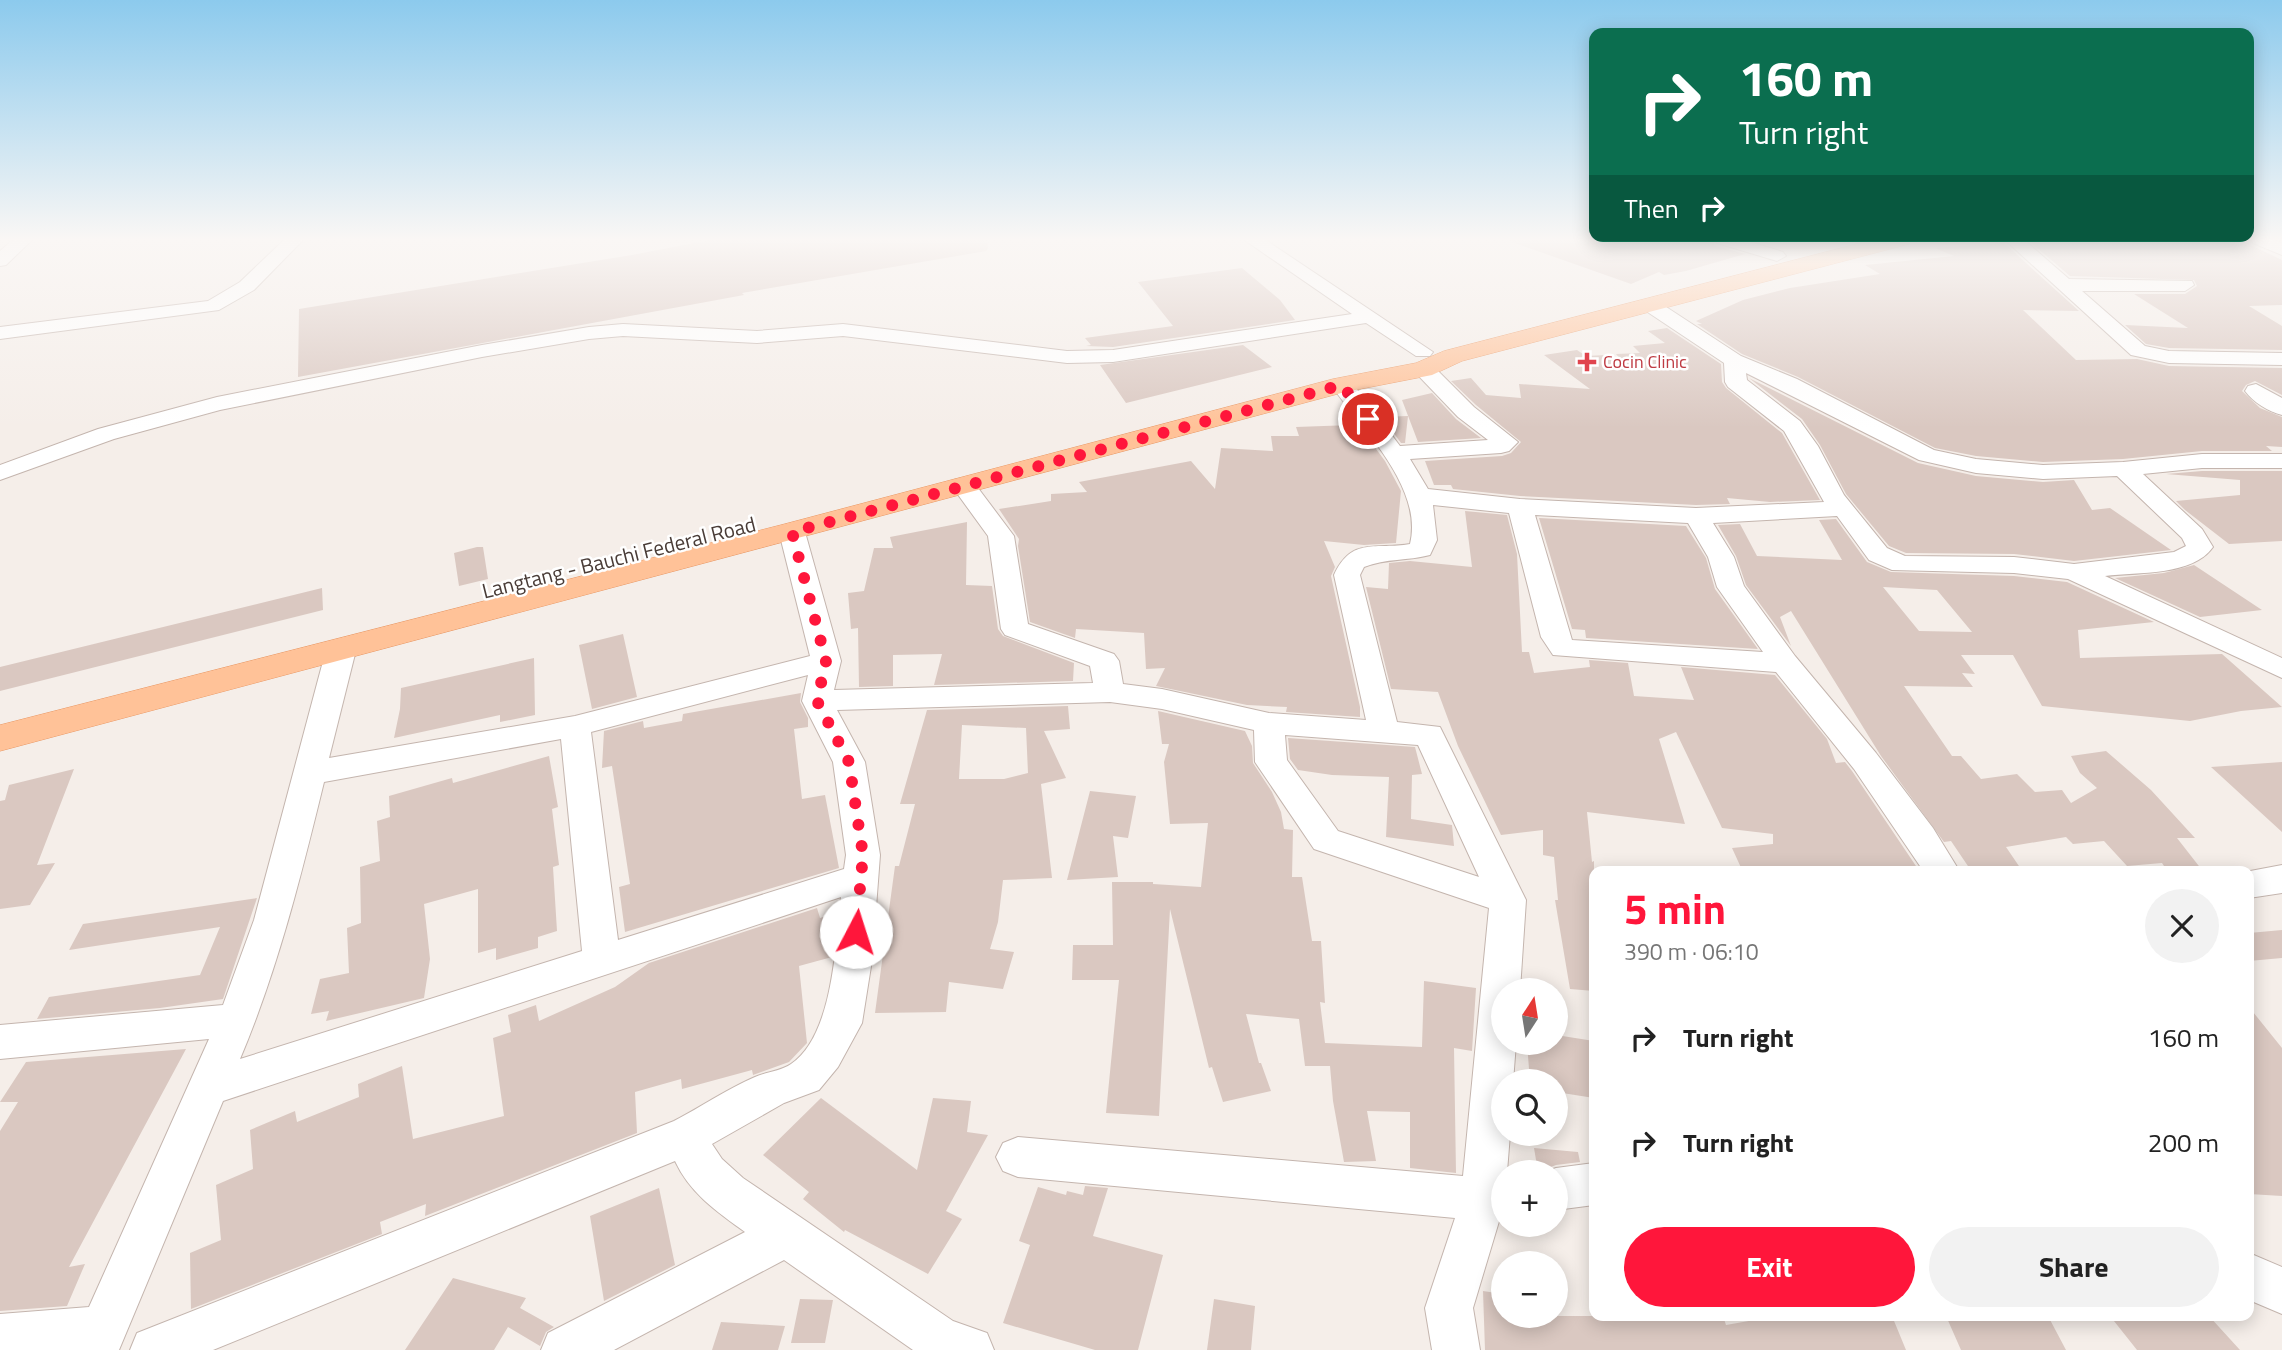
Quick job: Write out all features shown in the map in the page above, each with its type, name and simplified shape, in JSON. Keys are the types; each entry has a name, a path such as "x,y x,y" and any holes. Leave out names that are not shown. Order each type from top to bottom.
{"main road":[{"name":"Langtang - Bauchi Federal Road","path":"0,718 1423,361 1622,302"},
{"path":"0,738 792,532 1423,361 1453,356 1661,302"}],"street":[{"path":"0,333 212,306 221,302"},
{"path":"1347,302 1370,317 1423,361 1466,412 1506,442 1501,446 1394,453"},
{"path":"2085,302 2138,351 2169,357 2282,359"},
{"path":"1650,305 1734,360 1789,384 1927,455 1976,466 2043,472 2123,469 2202,461 2282,461"},
{"path":"0,473 106,434 217,404 482,351 589,333 623,330 757,337 843,330 891,334 1034,355 1078,357 1112,356 1370,317"},
{"path":"1734,360 1736,382 1793,427 1815,462 1832,500 1844,508 1878,554 1901,564 2014,565 2074,572 2175,561 2190,556 2200,547 2193,534 2123,469"},
{"path":"1342,385 1394,453 1420,496 1423,540 1421,548 1407,553 1377,552 1353,562 1347,575 1384,731"},
{"path":"2256,391 2282,408"},
{"path":"962,485 1001,536 1015,629 1104,661 1110,692"},
{"path":"1420,496 1520,507 1696,516 1844,508"},
{"path":"1520,507 1548,615 1555,637 1563,649 1785,663"},
{"path":"1696,516 1721,557 1731,587 1785,663 1922,836 1940,866"},
{"path":"154,1350 689,1135 769,1090 805,1077 824,1055 842,1023 853,960 863,855 849,762 817,701 826,661 792,532"},
{"path":"2074,572 2282,669"},
{"path":"0,1338 98,1340 237,1020 272,920 341,650"},
{"path":"309,774 575,726 826,661"},
{"path":"817,701 1110,692 1162,699 1269,723 1429,735 1508,900 1495,1160"},
{"path":"1269,723 1271,762 1326,840 1508,900"},
{"path":"575,726 602,960"},
{"path":"208,1088 861,877"},
{"path":"2254,883 2282,879"},
{"path":"0,1042 237,1020"},
{"path":"689,1135 691,1155 700,1168 727,1193 942,1340 970,1350"},
{"path":"1018,1157 1491,1198"},
{"path":"1568,1187 1589,1185"},
{"path":"1456,1350 1449,1308 1491,1203"},
{"path":"565,1350 785,1235"},
{"path":"2254,1278 2282,1291"}],"building":[{"path":"342,302 706,302 298,377 299,309"},
{"path":"1154,302 1282,302 1295,320 1113,347 1086,346 1091,345 1085,338 1173,326"},
{"path":"1739,302 2069,302 2079,311 2023,310 2076,360 2137,359 2169,366 2282,368 2282,395 2255,381 2246,385 2242,391 2260,408 2282,417 2282,447 2266,446 2272,451 2202,451 2123,459 2043,462 1976,456 1935,448 1798,377 1742,354 1696,321"},
{"path":"2147,302 2282,302 2282,305 2249,306 2282,326 2282,350 2169,348 2146,344 2125,325 2188,328"},
{"path":"1667,328 1721,364 1722,382 1726,388 1782,433 1820,500 1770,502 1727,498 1730,504 1696,505 1520,496 1453,489 1451,485 1434,485 1425,461 1502,456 1511,453 1521,442 1451,381 1471,378 1486,395 1521,398 1519,384 1590,389 1544,355 1577,350 1586,356 1606,355 1628,369 1616,354 1640,353 1633,346 1665,343 1648,331"},
{"path":"1243,345 1272,367 1126,403 1100,365"},
{"path":"1749,378 1918,463 1976,476 2043,482 2074,480 2092,510 2110,508 2171,550 2074,561 2014,554 1906,553 1889,546 1846,494 1820,445 1802,419"},
{"path":"1432,393 1456,419 1481,438 1418,442 1402,400"},
{"path":"1408,416 1405,443 1401,443 1382,417"},
{"path":"1353,418 1385,461 1401,491 1396,543 1364,545 1324,541 1335,567 1331,576 1360,717 1286,712 1287,707 1247,705 1156,686 1165,668 1146,669 1144,633 1076,629 1075,638 1030,622 1019,539 999,509 1051,501 1051,494 1087,492 1079,482 1191,461 1215,489 1221,448 1273,451 1271,436 1299,436 1296,427 1352,425 1349,419"},
{"path":"2282,471 2282,541 2229,544 2185,510 2176,501 2240,495 2240,480 2166,474"},
{"path":"1465,511 1507,515 1517,554 1522,652 1529,652 1534,673 1590,667 1589,660 1628,663 1634,696 1694,700 1681,667 1775,675 1827,739 1836,763 1845,762 1852,771 1916,866 1740,866 1732,848 1773,844 1773,834 1722,828 1676,732 1659,739 1685,824 1587,812 1592,862 1594,861 1594,866 1589,866 1589,991 1570,989 1555,900 1558,900 1554,857 1543,855 1543,830 1501,835 1458,746 1438,692 1391,689 1366,587 1388,589 1389,563 1410,561 1472,567"},
{"path":"1539,518 1686,526 1706,558 1715,589 1758,649 1586,638 1585,630 1572,629"},
{"path":"1836,519 1867,562 1891,572 2014,576 2067,582 2154,622 2078,630 2080,658 2222,654 2282,707 2241,711 2190,721 2042,706 2013,655 1961,655 1975,674 1962,673 1973,687 1904,686 1952,756 1961,756 1981,779 2017,774 2035,792 2062,790 2071,803 2097,788 2080,773 2071,756 2106,751 2151,790 2195,838 2177,838 2199,866 2164,866 2162,863 2127,866 2104,841 2073,844 2066,837 2006,847 2019,866 1968,866 1951,841 1944,842 1881,756 1791,611 1780,617 1791,646 1746,585 1736,556 1718,525 1740,524 1757,556 1842,560 1819,520","holes":["1883,587 1937,590 1972,632 1919,631"]},
{"path":"967,522 966,585 992,586 998,629 1003,636 1074,663 1073,681 934,685 942,654 893,655 893,686 859,687 858,628 851,629 848,593 864,591 874,548 893,548 890,537"},
{"path":"483,547 488,579 459,586 454,553"},
{"path":"2194,565 2262,610 2200,617 2115,578 2164,573"},
{"path":"322,588 323,610 0,691 0,667"},
{"path":"623,634 637,697 592,709 579,645"},
{"path":"534,658 535,715 500,722 500,715 394,738 401,688"},
{"path":"801,693 800,702 808,718 808,727 794,729 802,799 825,795 839,868 625,932 619,887 630,884 612,766 602,768 604,731 643,721 644,728 682,721 683,714"},
{"path":"1068,706 1070,729 1044,731 1066,778 1041,784 1052,878 1003,880 998,922 990,949 1014,952 1003,989 949,982 946,1012 875,1013 895,866 899,866 915,804 900,804 927,710","holes":["962,725 1026,728 1028,773 1004,779 959,779"]},
{"path":"1158,711 1245,731 1252,746 1253,763 1272,792 1281,812 1284,829 1293,830 1292,877 1302,877 1312,941 1321,941 1325,1003 1320,1002 1325,1043 1422,1047 1424,981 1476,988 1472,1051 1454,1048 1456,1173 1410,1168 1410,1112 1367,1111 1376,1161 1344,1162 1330,1066 1305,1066 1299,1019 1246,1014 1259,1063 1271,1091 1223,1102 1212,1067 1209,1068 1170,909 1159,1116 1106,1113 1119,980 1072,980 1073,945 1113,945 1112,882 1153,882 1201,887 1208,823 1170,824 1164,762 1169,744 1162,744"},
{"path":"1288,738 1415,747 1422,774 1412,775 1411,819 1452,825 1454,846 1386,837 1389,777 1332,775 1298,770 1290,759"},
{"path":"549,756 558,807 552,809 559,865 553,867 557,931 538,937 538,948 496,960 496,948 478,953 478,889 424,904 430,959 424,998 326,1021 329,1011 311,1014 320,979 349,973 347,928 361,923 360,867 380,861 377,821 390,817 389,796 452,778 453,783"},
{"path":"2282,762 2282,832 2211,767"},
{"path":"74,769 37,865 55,863 30,905 0,909 0,801 5,800 9,785"},
{"path":"1090,791 1136,796 1128,838 1113,836 1118,877 1067,880"},
{"path":"257,898 223,999 160,1008 37,1019 49,997 200,975 220,927 69,950 83,924"},
{"path":"817,908 820,918 837,913 834,939 829,940 832,957 799,966 807,1043 789,1062 753,1075 752,1070 682,1089 681,1079 635,1092 637,1133 425,1216 426,1204 380,1222 382,1234 191,1309 190,1253 221,1240 216,1185 253,1169 250,1130 295,1111 297,1122 359,1097 358,1084 402,1066 413,1139 504,1116 493,1038 511,1032 508,1015 536,1005 539,1021 615,987 649,963"},
{"path":"2282,930 2282,958 2254,961 2254,933"},
{"path":"2254,1013 2282,1048 2282,1196 2254,1194"},
{"path":"1568,1037 1589,1040 1589,1097 1568,1094 1568,1069 1529,1069 1528,1055 1568,1055"},
{"path":"186,1049 69,1267 85,1264 67,1306 0,1311 0,1131 18,1102 0,1102 26,1062"},
{"path":"821,1098 917,1170 933,1098 971,1101 967,1132 988,1135 946,1211 962,1219 928,1274 845,1230 844,1232 803,1199 809,1192 763,1155"},
{"path":"1534,1148 1578,1152 1580,1162 1568,1164 1568,1160 1536,1160"},
{"path":"1085,1186 1108,1188 1093,1236 1163,1255 1138,1350 1095,1350 1003,1323 1030,1245 1019,1241 1038,1187 1066,1195 1067,1191 1083,1195"},
{"path":"659,1188 675,1265 604,1301 590,1216"},
{"path":"453,1278 526,1298 520,1308 554,1327 546,1332 540,1346 508,1327 494,1350 405,1350"},
{"path":"1483,1291 1491,1292 1491,1328 1568,1328 1568,1316 1589,1316 1589,1321 1725,1321 1726,1325 1749,1321 1894,1321 1906,1350 1485,1350"},
{"path":"800,1299 833,1300 825,1343 791,1343"},
{"path":"1214,1299 1255,1306 1251,1350 1207,1350"},
{"path":"1948,1321 2051,1321 2066,1350 1961,1350"},
{"path":"2114,1321 2214,1321 2240,1350 2137,1350"},
{"path":"721,1322 785,1326 778,1350 712,1350"}],"place":[{"name":"Cocin Clinic","path":"1587,362"}],"route":[{"path":"856,932 863,855 849,762 817,701 826,661 792,532 1342,385 1368,419"}]}
